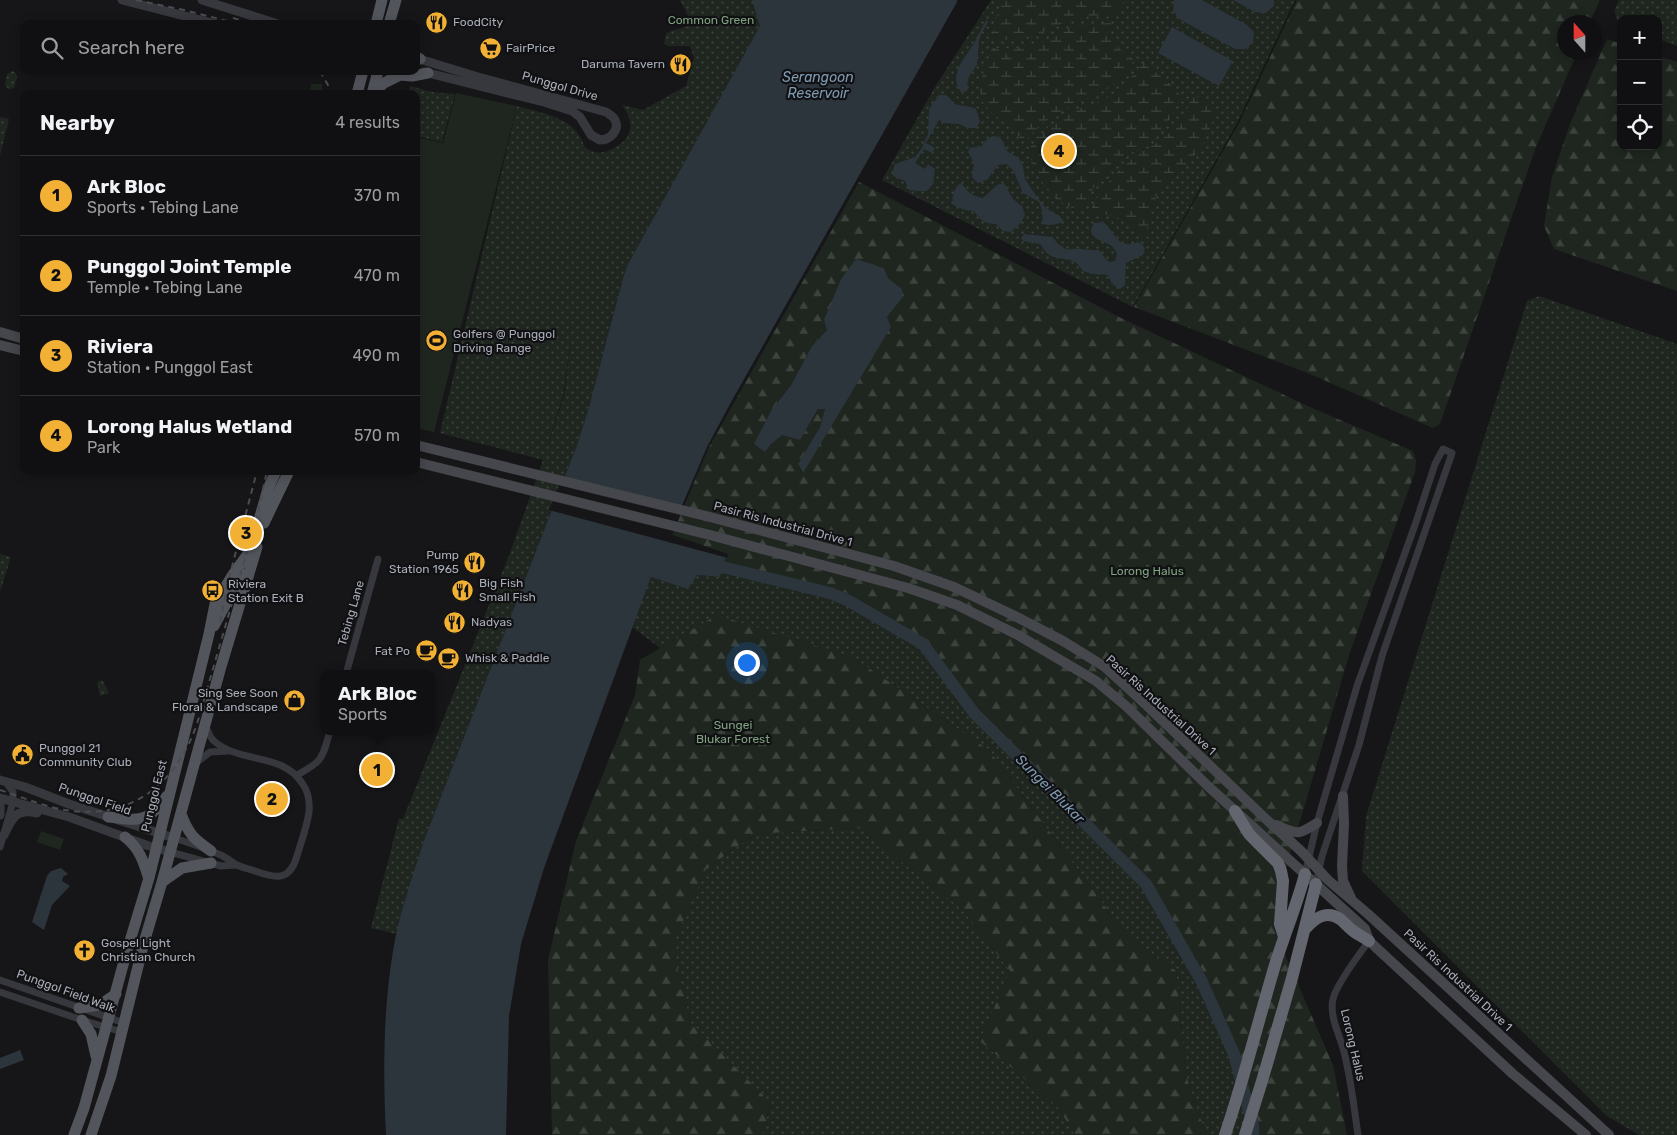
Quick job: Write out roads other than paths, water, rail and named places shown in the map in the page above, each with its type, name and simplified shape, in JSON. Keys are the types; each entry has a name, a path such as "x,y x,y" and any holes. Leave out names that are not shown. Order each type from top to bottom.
{"highway":[{"path":"1235,811 1249,834 1278,863 1283,881 1280,924 1284,937"},
{"path":"1225,1135 1245,1074 1284,937 1305,874"},
{"path":"1245,1135 1292,978 1316,884"},
{"path":"1304,930 1315,919 1325,915 1339,918 1369,941"}],"main road":[{"path":"376,20 382,0"},
{"path":"390,20 394,5"},
{"path":"394,5 396,20"},
{"path":"420,74 428,73"},
{"path":"353,75 357,90"},
{"path":"358,90 362,75"},
{"path":"373,90 377,75"},
{"path":"376,90 384,83 400,75 417,75"},
{"path":"0,332 20,338"},
{"path":"0,345 20,350"},
{"name":"Pasir Ris Industrial Drive 1","path":"420,446 710,517 894,566 954,587 1063,641 1105,667 1351,900 1609,1135"},
{"name":"Pasir Ris Industrial Drive 1","path":"420,463 710,535 908,588 957,605 1018,635 1096,681 1126,706 1209,787 1365,930 1369,941 1513,1074 1586,1135"},
{"name":"Punggol East","path":"74,1135 84,1108 149,878 215,604 250,551 268,489 274,475"},
{"path":"91,1135 111,1076 142,946 162,882 264,522 287,475"},
{"path":"209,634 218,630 222,631 228,644"},
{"path":"108,817 145,818 154,812 170,792"},
{"path":"1342,796 1344,824 1343,881 1351,900"},
{"path":"162,882 182,868 211,857 193,839 186,828 181,814"},
{"path":"1268,821 1294,833 1302,832 1317,822"},
{"path":"125,838 139,852 149,878"},
{"path":"1436,1003 1443,1000 1445,993 1443,984"},
{"path":"78,1008 100,1005 116,994"},
{"path":"82,1020 91,1034 97,1060"}],"street":[{"path":"122,0 200,20"},
{"path":"202,0 265,20"},
{"name":"Punggol Drive","path":"420,62 606,112 616,123 615,131 609,138 600,140 591,135 580,117 572,111 544,102 428,73 420,64"},
{"path":"1305,874 1317,822 1357,686 1435,464 1443,449 1452,453 1382,656 1359,745 1316,884"},
{"name":"Tebing Lane","path":"347,670 378,559"},
{"path":"205,725 214,741 231,751 281,765 297,775 318,762 325,750 329,735"},
{"path":"194,764 210,752 231,751"},
{"name":"Punggol Field","path":"0,798 70,818 155,848 170,852 211,857 223,856 238,865 272,877 279,877 286,874 295,864 309,812 308,794 297,775"},
{"path":"0,847 14,802 13,792 2,780"},
{"name":"Punggol Field","path":"2,780 25,786 69,804 174,838 211,857 221,866 238,865"},
{"path":"0,804 0,815"},
{"path":"4,835 12,818 24,812 50,817 70,818"},
{"name":"Lorong Halus","path":"1358,1135 1344,1052 1335,1023 1332,1005 1336,992 1352,964 1369,941"},
{"name":"Punggol Field Walk","path":"0,980 78,1008 107,1023"},
{"name":"Punggol Field Walk","path":"0,992 82,1020 123,1027"}],"water":[{"name":"Serangoon Reservoir","path":"752,0 957,0 957,2 730,404 707,447 669,536 726,556 720,577 697,575 688,589 651,577 544,868 521,944 509,1016 506,1135 386,1135 384,1089 387,996 399,924 423,843 577,445 628,264 760,26"},
{"path":"1174,0 1202,0 1247,25 1254,32 1253,43 1245,49 1235,49 1179,19 1173,11"},
{"path":"1233,0 1274,0 1274,6 1266,13 1255,12"},
{"path":"987,20 988,22 979,41 977,65 968,78 967,91 961,92 956,80 959,68"},
{"path":"1172,27 1233,61 1219,86 1158,53"},
{"path":"939,95 946,95 953,103 976,109 980,122 976,128 968,128 959,124 944,123 939,120 926,143 935,148 932,153 924,149 915,163 925,169 928,164 935,169 933,184 927,191 909,190 905,181 893,176 893,170 895,164 915,157 922,148 928,134 929,109"},
{"path":"992,136 1000,137 1008,152 1019,158 1023,166 1025,179 1037,197 1047,209 1060,216 1064,221 1054,225 1043,224 1042,210 1039,202 1023,193 1013,170 1007,164 998,165 987,180 978,183 972,177 974,163 968,152 970,148 982,146"},
{"path":"961,183 972,194 983,198 997,185 1004,183 1013,199 1022,206 1025,215 1021,223 1011,232 1003,231 996,224 983,221 974,211 965,210 953,205 954,193"},
{"path":"1103,222 1121,242 1131,244 1138,242 1145,249 1143,255 1126,263 1125,285 1120,289 1112,284 1108,275 1092,274 1083,271 1075,262 1052,257 1040,244 1023,241 1021,238 1024,234 1053,237 1057,243 1067,250 1099,250 1110,262 1115,261 1117,254 1112,246 1092,235 1091,229 1094,223"},
{"path":"856,259 884,268 888,278 902,289 902,298 887,317 891,327 803,473 798,464 820,427 825,409 818,409 800,440 782,435 765,452 754,444 771,411 791,385 812,346 827,330 824,320 841,279"},
{"path":"61,868 68,874 63,877 62,881 70,886 52,905 44,930 32,922 47,876 51,871"},
{"path":"20,1050 24,1060 0,1069 0,1058"}],"waterway":[{"name":"Sungei Blukar","path":"722,567 830,593 849,601 923,644 974,713 1146,884 1202,982 1234,1054 1253,1126 1253,1135"}],"railway":[{"path":"136,0 223,20"},
{"path":"233,18 240,20"},
{"path":"322,75 331,90"},
{"path":"220,622 228,582 256,475"},
{"path":"0,790 55,808 80,812 103,811 125,806 144,796 175,767 187,747 197,724 257,517 266,475"}],"place":[{"name":"FoodCity","path":"437,22"},
{"name":"FairPrice","path":"490,48"},
{"name":"Daruma Tavern","path":"681,64"},
{"name":"Lorong Halus Wetland","path":"1059,151"},
{"name":"Golfers @ Punggol Driving Range","path":"437,341"},
{"name":"Riviera","path":"246,533"},
{"name":"Pump Station 1965","path":"475,562"},
{"name":"Big Fish Small Fish","path":"463,590"},
{"name":"Riviera Station Exit B","path":"212,591"},
{"name":"Nadyas","path":"455,622"},
{"name":"Fat Po","path":"426,651"},
{"name":"Whisk & Paddle","path":"449,658"},
{"name":"Sing See Soon Floral & Landscape","path":"294,700"},
{"name":"Punggol 21 Community Club","path":"23,755"},
{"name":"Ark Bloc","path":"377,770"},
{"name":"Punggol Joint Temple","path":"272,799"},
{"name":"Gospel Light Christian Church","path":"85,950"}],"park label":[{"name":"Common Green","path":"711,20"},
{"name":"Sungei Blukar Forest","path":"733,732"}]}
